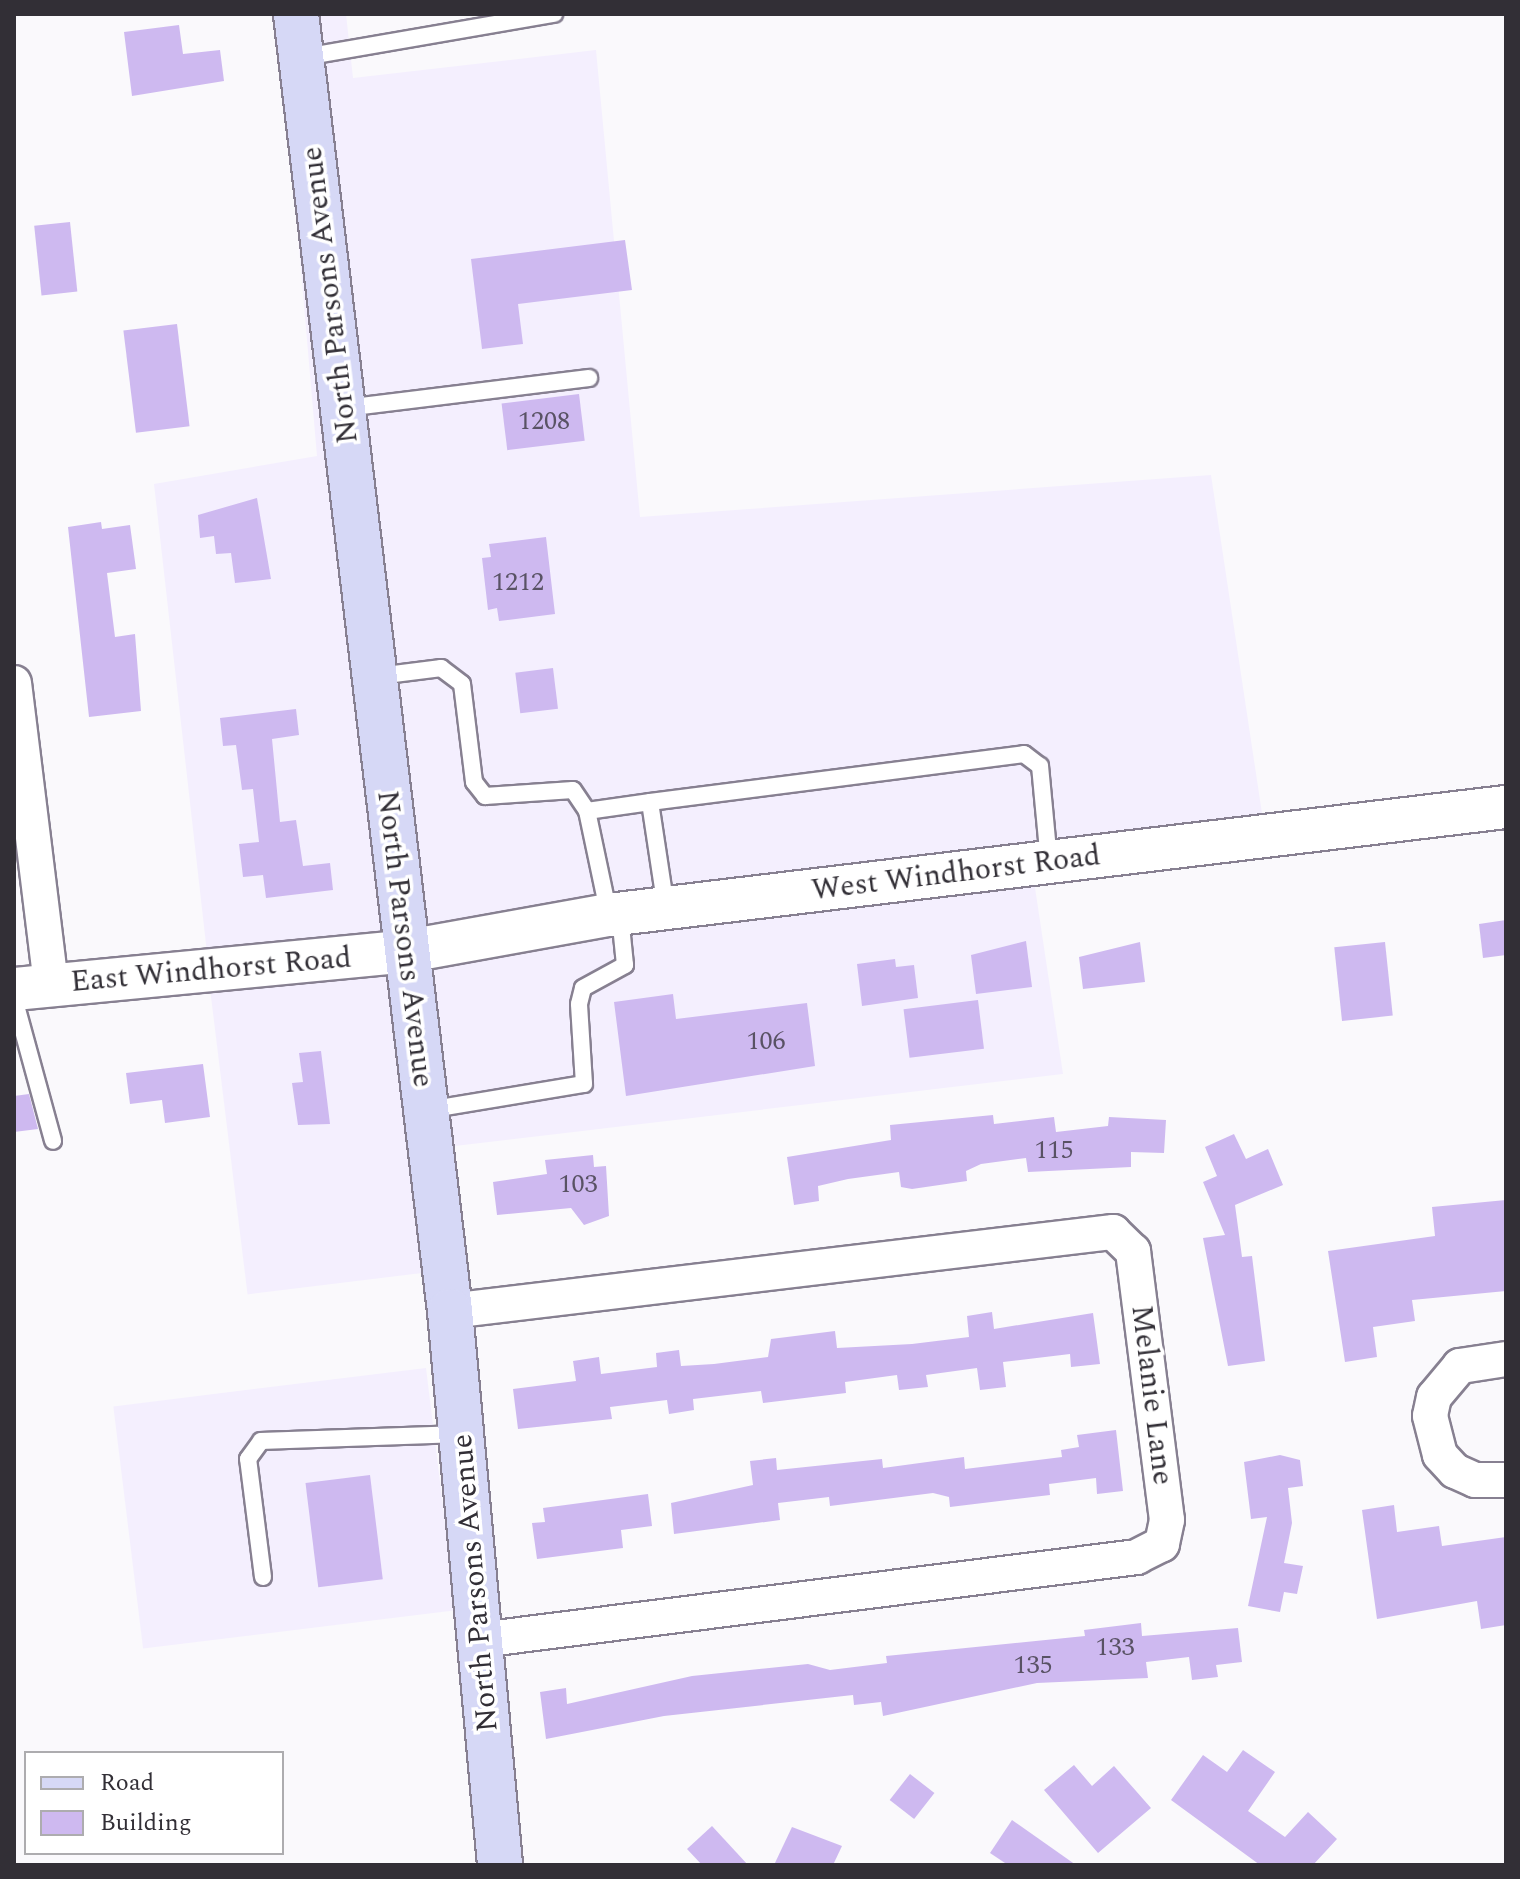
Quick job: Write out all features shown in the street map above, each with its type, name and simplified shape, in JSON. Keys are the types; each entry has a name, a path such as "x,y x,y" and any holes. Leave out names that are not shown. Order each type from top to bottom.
{"main road":[{"name":"North Parsons Avenue","path":"296,14 372,677 450,1311 500,1865"}],"street":[{"path":"14,683 26,990"},
{"name":"West Windhorst Road","path":"408,951 666,908 1506,807"},
{"name":"East Windhorst Road","path":"26,990 408,951"},
{"name":"Melanie Lane","path":"450,1311 1113,1232 1133,1251 1167,1520 1162,1544 1137,1557 480,1640"},
{"path":"1506,1359 1460,1366 1439,1388 1430,1416 1440,1455 1455,1471 1475,1480 1506,1480"}],"lane":[{"path":"302,58 554,14"},
{"path":"343,408 589,378"},
{"path":"372,677 441,668 462,684 474,782 485,796 573,790 587,811 625,965 583,988 579,1004 584,1084 427,1110"},
{"path":"587,811 1024,754 1040,766 1049,862"},
{"path":"650,802 666,908"},
{"path":"26,990 53,1141"},
{"path":"263,1577 248,1459 261,1441 461,1434"}],"shaded area":[{"path":"279,14 391,936 207,953 154,484 317,456"},
{"path":"310,14 346,14 353,78 596,50 640,517 1211,475 1263,820 420,932"},
{"path":"1034,881 1063,1074 446,1147 424,965 612,932"},
{"path":"395,969 432,1272 248,1294 210,992"},
{"path":"426,1368 456,1610 143,1649 113,1406"}],"building":[{"path":"179,25 183,54 220,50 224,81 132,96 124,32"},
{"path":"70,222 77,292 42,295 34,226"},
{"path":"625,240 632,290 518,304 523,344 482,349 471,259"},
{"path":"177,324 190,426 136,433 123,331"},
{"path":"579,394 585,441 507,450 502,404"},
{"path":"257,498 271,579 235,583 231,553 216,554 214,536 200,538 198,515"},
{"path":"101,522 102,529 130,525 136,569 107,573 115,637 135,634 141,711 89,717 68,527"},
{"path":"546,537 555,614 499,621 497,608 488,610 482,558 491,557 489,544"},
{"path":"553,668 558,709 520,713 515,673"},
{"path":"296,709 299,735 272,739 280,822 296,820 303,866 330,863 333,890 266,898 263,875 243,877 239,844 259,842 253,789 242,790 236,745 223,746 220,718"},
{"path":"1506,920 1506,955 1483,958 1479,924"},
{"path":"1026,941 1032,987 976,994 971,955"},
{"path":"1140,942 1145,982 1083,989 1079,957"},
{"path":"1385,942 1393,1016 1342,1021 1334,947"},
{"path":"895,959 896,967 914,965 918,998 862,1006 857,964"},
{"path":"673,994 676,1019 807,1003 815,1066 626,1096 614,1002"},
{"path":"978,1000 984,1049 910,1058 904,1009"},
{"path":"321,1051 330,1124 298,1125 292,1083 303,1082 299,1053"},
{"path":"203,1064 210,1117 165,1123 162,1100 130,1104 126,1073"},
{"path":"29,1094 38,1129 14,1132 14,1096"},
{"path":"993,1115 994,1124 1054,1117 1056,1132 1108,1126 1109,1117 1166,1120 1164,1153 1131,1152 1131,1167 1028,1172 1026,1158 981,1164 966,1171 967,1181 912,1189 901,1187 899,1172 848,1179 818,1186 819,1201 794,1205 787,1157 891,1140 890,1125"},
{"path":"1234,1134 1246,1159 1268,1149 1283,1185 1235,1205 1242,1257 1252,1256 1265,1361 1228,1366 1203,1238 1225,1235 1203,1182 1217,1176 1205,1147"},
{"path":"593,1155 594,1167 606,1166 609,1216 584,1225 571,1208 497,1215 493,1182 547,1174 545,1160"},
{"path":"1506,1200 1506,1291 1412,1300 1415,1321 1373,1327 1377,1357 1345,1362 1328,1251 1435,1236 1432,1207"},
{"path":"992,1312 994,1329 1093,1313 1100,1364 1071,1367 1070,1354 1003,1362 1006,1387 980,1390 977,1368 926,1375 928,1387 899,1390 897,1375 845,1382 846,1393 763,1403 761,1391 693,1399 694,1410 669,1414 667,1400 610,1407 612,1419 518,1429 513,1389 576,1381 573,1361 599,1357 601,1374 657,1367 656,1353 679,1350 681,1366 714,1364 768,1357 771,1339 835,1331 837,1348 912,1344 969,1337 967,1316"},
{"path":"1116,1430 1123,1491 1097,1494 1096,1478 1049,1484 1050,1495 950,1507 949,1497 933,1493 830,1506 829,1497 778,1503 780,1520 674,1534 671,1503 753,1485 750,1461 776,1458 777,1470 882,1459 883,1468 964,1457 965,1469 1062,1457 1061,1450 1079,1447 1077,1435"},
{"path":"1280,1455 1300,1460 1303,1486 1288,1488 1292,1523 1284,1563 1303,1566 1297,1594 1284,1592 1280,1612 1248,1606 1267,1517 1251,1519 1244,1462"},
{"path":"370,1475 383,1579 318,1587 305,1483"},
{"path":"648,1494 652,1526 621,1530 623,1548 537,1559 532,1523 545,1522 543,1508"},
{"path":"1394,1505 1397,1532 1439,1526 1442,1546 1506,1537 1506,1625 1481,1629 1477,1601 1377,1619 1362,1510"},
{"path":"1141,1623 1142,1636 1238,1628 1242,1662 1216,1665 1218,1677 1192,1680 1189,1657 1146,1662 1148,1678 1037,1683 883,1716 881,1702 854,1705 853,1695 664,1716 546,1739 540,1692 566,1688 567,1704 692,1676 808,1664 830,1670 887,1663 886,1656 1085,1636 1084,1630"},
{"path":"1243,1750 1275,1772 1248,1811 1285,1837 1308,1812 1337,1839 1313,1865 1260,1865 1171,1800 1203,1755 1227,1772"},
{"path":"1074,1765 1092,1786 1114,1766 1151,1808 1098,1853 1044,1790"},
{"path":"910,1774 934,1793 914,1819 890,1800"},
{"path":"1012,1820 1076,1865 1008,1865 990,1853"},
{"path":"712,1826 748,1865 702,1865 687,1849"},
{"path":"792,1827 842,1846 833,1865 774,1865"}]}
